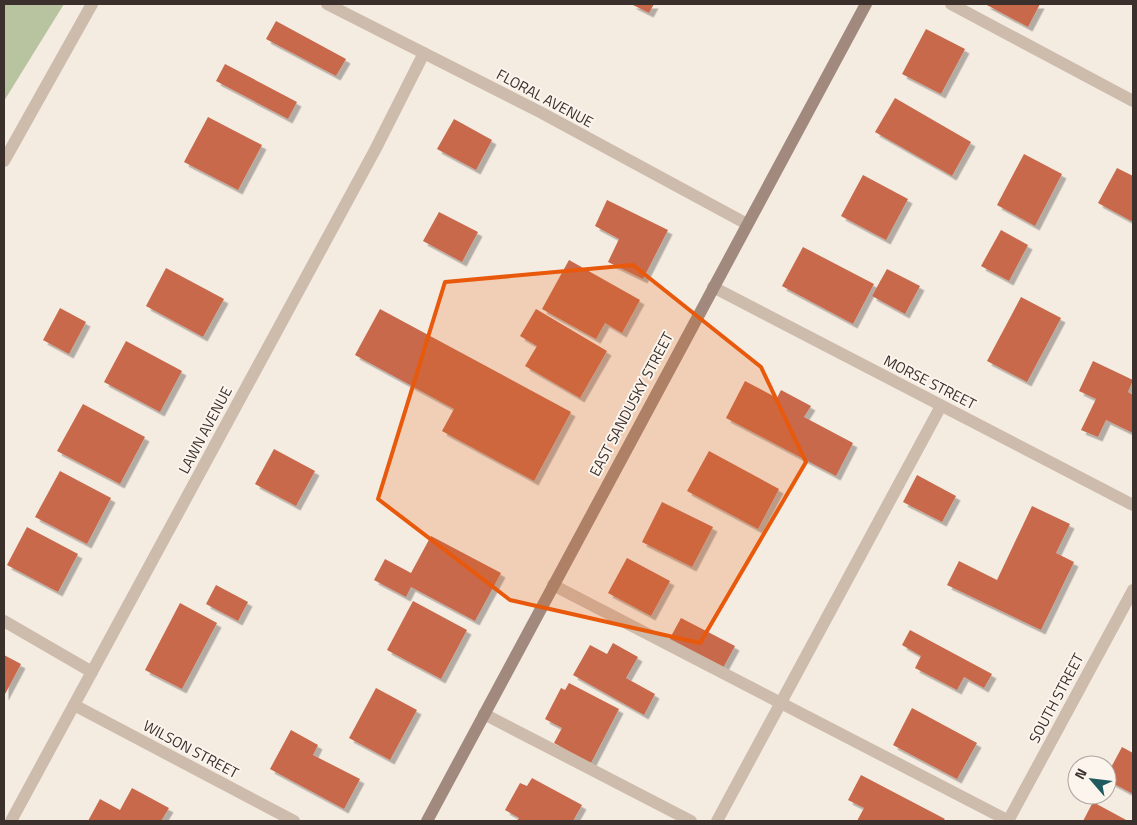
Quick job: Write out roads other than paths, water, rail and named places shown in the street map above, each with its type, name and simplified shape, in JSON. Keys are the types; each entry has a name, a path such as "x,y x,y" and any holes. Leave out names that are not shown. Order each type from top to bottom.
{"main road":[{"name":"EAST SANDUSKY STREET","path":"427,821 712,287 866,4"}],"street":[{"path":"4,161 92,4"},
{"name":"FLORAL AVENUE","path":"327,4 540,112 747,224"},
{"path":"951,4 1133,101"},
{"name":"LAWN AVENUE","path":"12,821 375,150 424,53"},
{"name":"MORSE STREET","path":"712,287 1133,505"},
{"path":"717,821 942,406"},
{"path":"553,585 1008,821"},
{"name":"SOUTH STREET","path":"1008,821 1133,590"},
{"path":"4,621 92,672"},
{"name":"WILSON STREET","path":"74,706 294,821"},
{"path":"484,714 691,821"}]}
